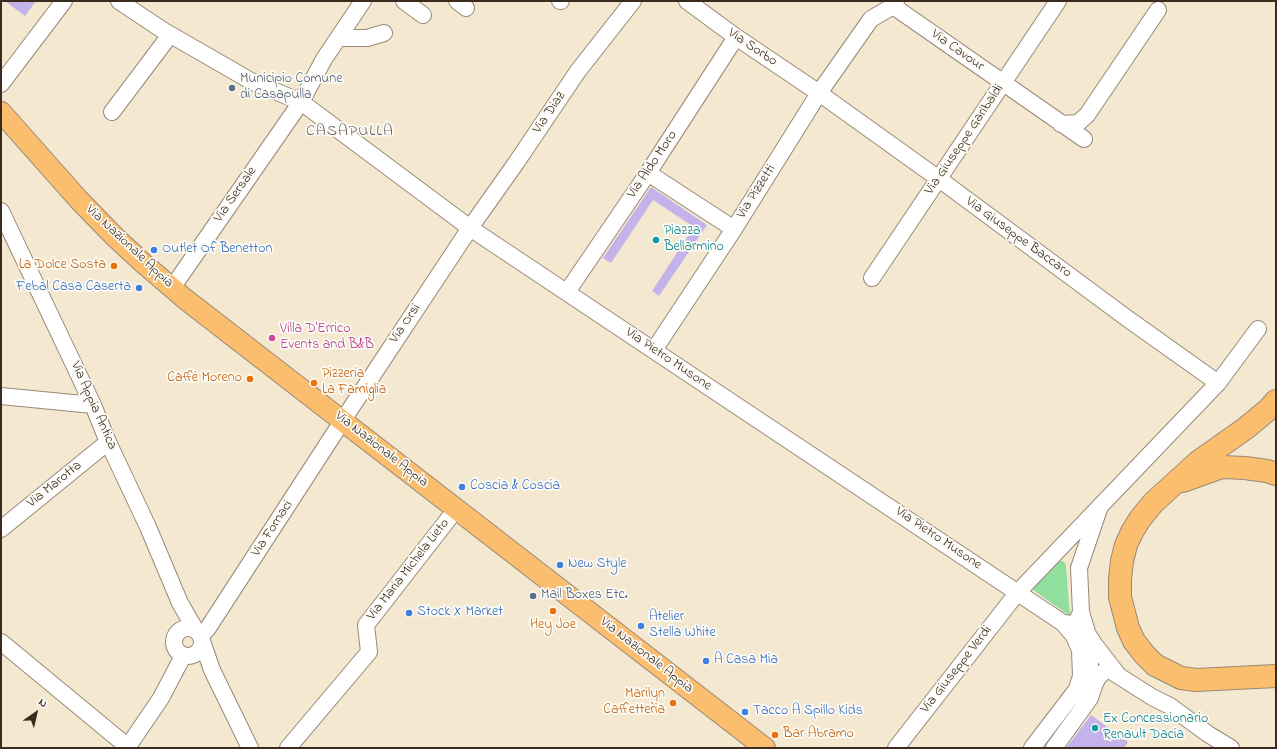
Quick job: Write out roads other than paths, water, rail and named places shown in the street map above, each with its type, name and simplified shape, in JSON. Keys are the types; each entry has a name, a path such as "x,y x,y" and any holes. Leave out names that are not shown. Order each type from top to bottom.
{"highway":[{"path":"1276,401 1269,409 1246,428 1198,462 1158,498 1140,519 1129,538 1122,561 1120,579 1120,598 1128,628 1134,641 1155,665 1181,678 1196,680 1276,676"},
{"path":"1174,484 1222,467 1245,468 1267,471 1276,474"}],"main road":[{"name":"Via Nazionale Appia","path":"1,112 79,200 115,237 172,288 765,748"}],"street":[{"path":"1,84 64,1"},
{"name":"Via Pietro Musone","path":"119,1 170,35 251,82 300,102 470,228 1063,623 1074,636 1090,677"},
{"name":"Via Sersale","path":"172,288 300,102 338,38 363,1"},
{"path":"404,1 423,15"},
{"name":"Via Diaz","path":"470,228 578,71 633,1"},
{"name":"Via Sorbo","path":"687,1 736,37 819,93"},
{"name":"Via Giuseppe Garibaldi","path":"872,278 1058,1"},
{"name":"Via Cavour","path":"895,4 1003,83 1084,139"},
{"name":"Via Pizzetti","path":"654,350 734,229 819,93 871,19 895,4"},
{"path":"1061,124 1078,123 1086,115 1158,10"},
{"path":"338,38 367,38 384,33"},
{"path":"112,112 170,35"},
{"name":"Via Aldo Moro","path":"567,292 648,173 736,37"},
{"path":"315,76 315,96 317,106 324,120"},
{"name":"Via Giuseppe Baccaro","path":"819,93 1218,383"},
{"name":"Via Pietro Musone","path":"286,122 302,116 311,116 324,120"},
{"path":"648,173 734,229"},
{"name":"Via Appia Antica","path":"1,211 93,405 108,442 148,527 180,603 193,641 212,670 250,748"},
{"name":"Via Orsi","path":"343,420 470,228"},
{"path":"1018,592 1218,383 1258,329"},
{"path":"1,407 8,396 93,405"},
{"name":"Via Fornaci","path":"127,747 161,698 193,641 208,628 343,420"},
{"name":"Via Marotta","path":"1,528 108,442"},
{"path":"1054,748 1090,698 1090,653 1087,632 1081,612 1079,568 1100,506"},
{"name":"Via Maria Michela Lieto","path":"288,748 368,652 366,625 457,508"},
{"path":"1060,548 1072,556 1079,568"},
{"name":"Via Giuseppe Verdi","path":"896,748 1018,592"},
{"path":"1063,623 1072,624 1077,621 1081,612"},
{"path":"1087,632 1094,644 1118,675"},
{"path":"1,642 127,747"},
{"path":"1032,748 1077,689 1090,677 1105,671 1118,675 1152,697 1170,706 1208,734 1231,748"}],"place":[{"name":"Municipio Comune di Casapulla","path":"232,88"},
{"name":"Piazza Bellarmino","path":"656,240"},
{"name":"Outlet Of Benetton","path":"154,250"},
{"name":"La Dolce Sosta","path":"114,266"},
{"name":"Febal Casa Caserta","path":"139,288"},
{"name":"Villa D'Errico Events and B&B","path":"272,338"},
{"name":"Caffè Moreno","path":"250,379"},
{"name":"Pizzeria La Famiglia","path":"314,383"},
{"name":"Coscia & Coscia","path":"462,487"},
{"name":"New Style","path":"560,565"},
{"name":"Mail Boxes Etc.","path":"533,596"},
{"name":"Hey Joe","path":"553,611"},
{"name":"Stock X Market","path":"409,613"},
{"name":"Atelier Stella White","path":"641,626"},
{"name":"A Casa Mia","path":"706,661"},
{"name":"Marilyn Caffetteria","path":"673,703"},
{"name":"Tacco A Spillo Kids","path":"745,712"},
{"name":"Ex Concessionario Renault Dacia","path":"1095,728"},
{"name":"Bar Abramo","path":"775,735"}],"district":[{"name":"CASAPULLA","path":"350,132"}]}
